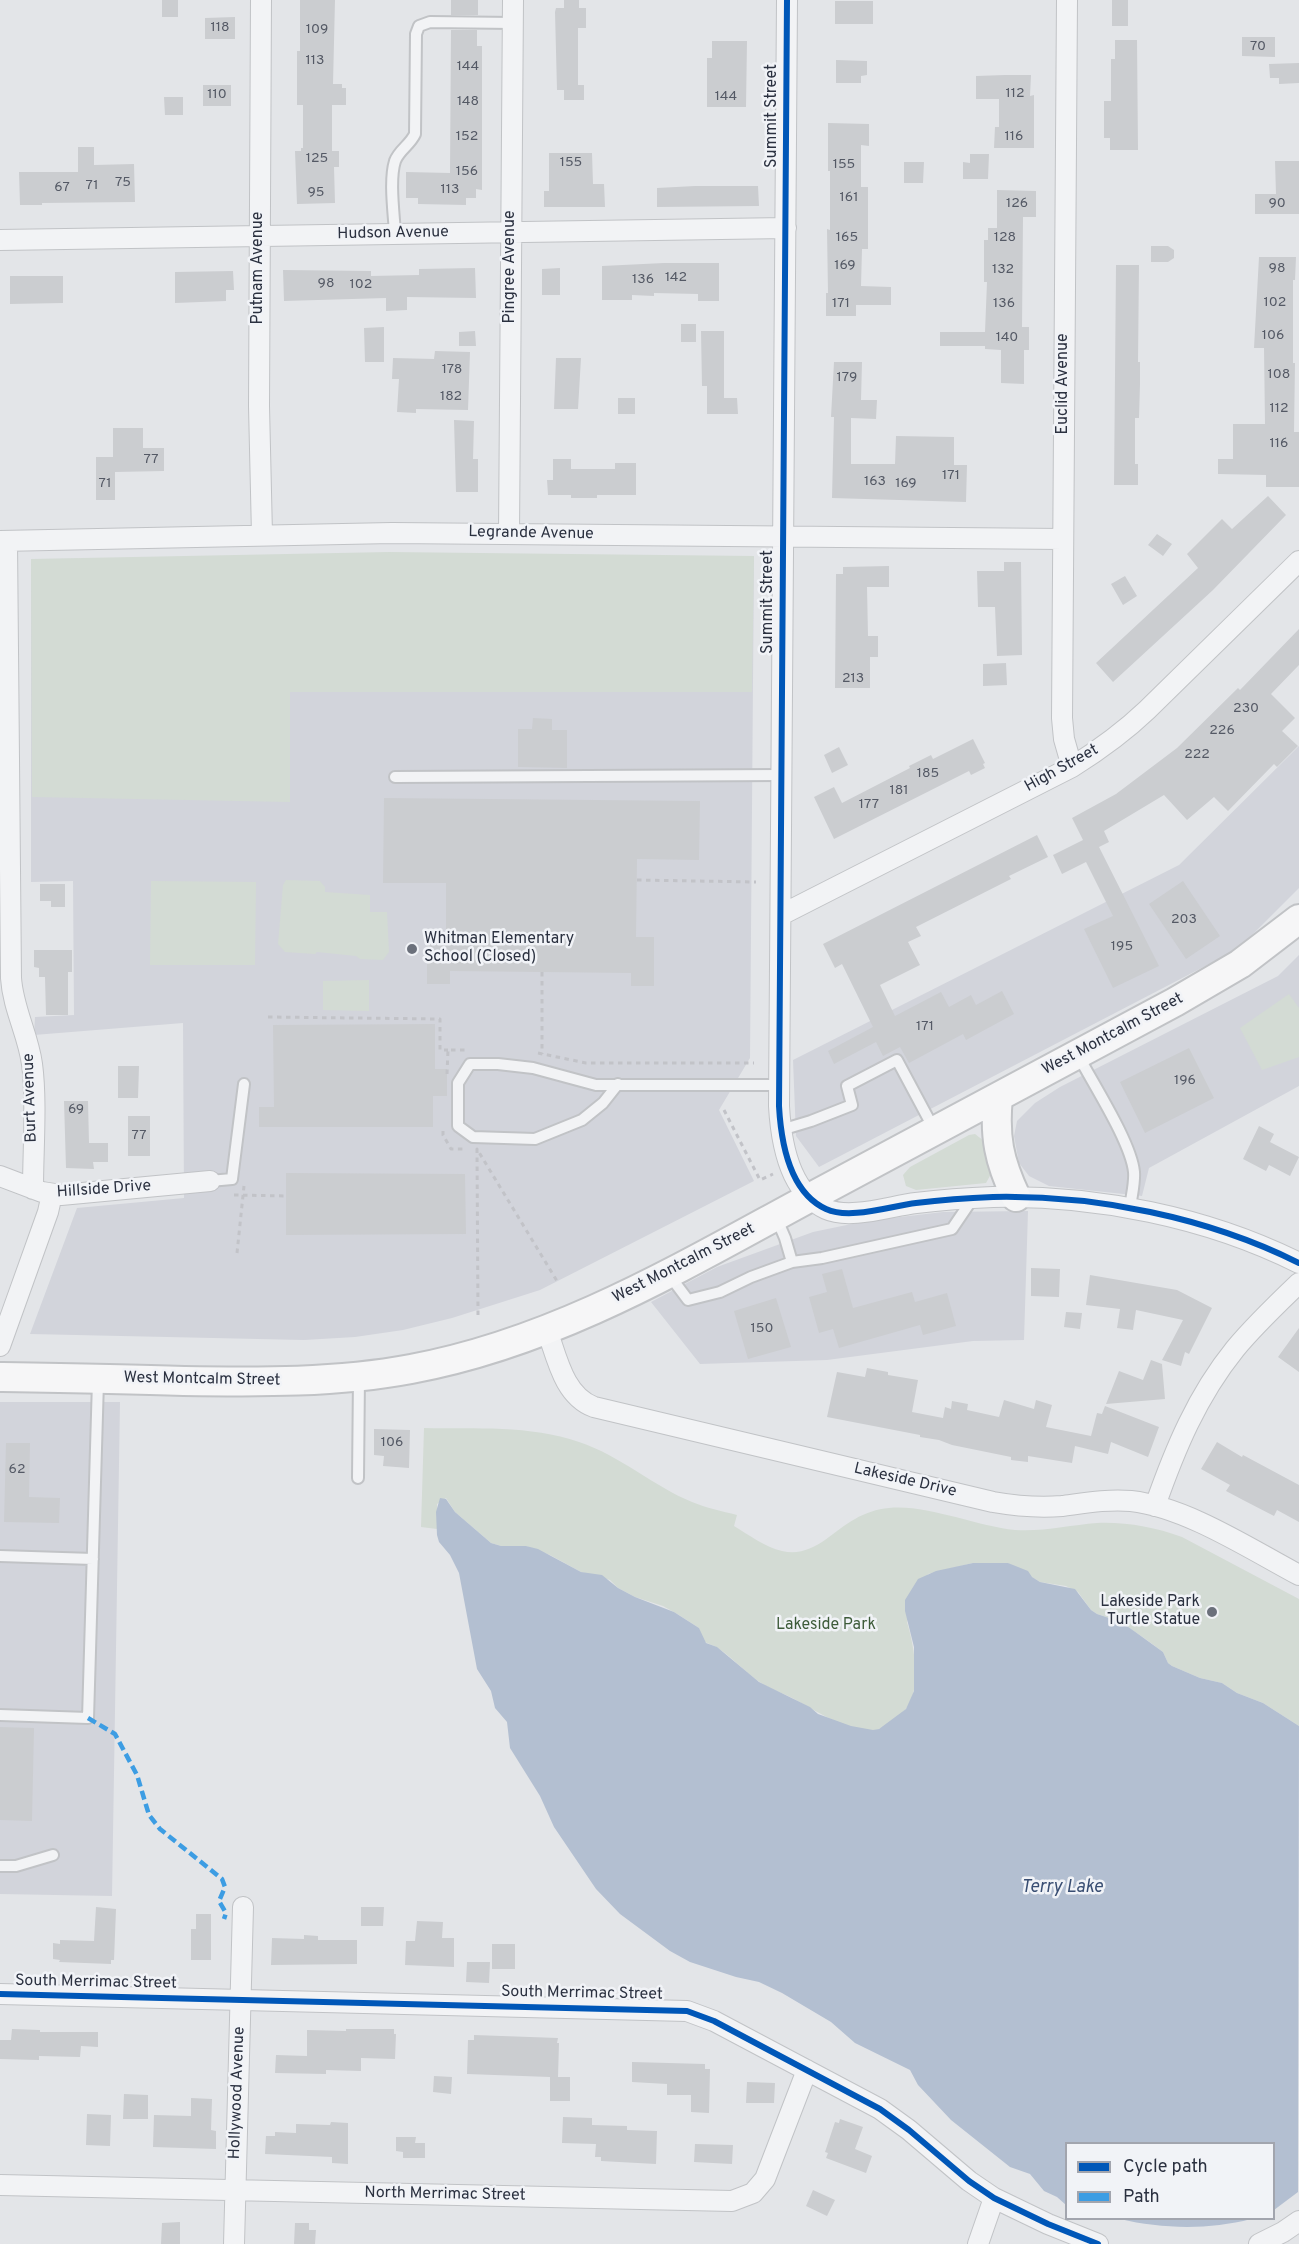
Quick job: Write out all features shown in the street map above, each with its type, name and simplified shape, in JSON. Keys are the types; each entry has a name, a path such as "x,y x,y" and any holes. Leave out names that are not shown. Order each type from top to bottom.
{"main road":[{"name":"West Montcalm Street","path":"0,1377 286,1382 359,1377 451,1360 508,1344 582,1316 669,1274 1214,980 1240,964 1299,919"},
{"path":"998,1097 996,1120 998,1152 1005,1175 1016,1197"}],"street":[{"name":"Putnam Avenue","path":"261,0 259,406 262,535"},
{"name":"Pingree Avenue","path":"509,534 513,0"},
{"name":"Summit Street","path":"787,0 779,1085 781,1130 790,1166 795,1178 810,1198"},
{"name":"Euclid Avenue","path":"1067,0 1062,718 1064,740 1072,767"},
{"name":"Hudson Avenue","path":"0,240 786,228"},
{"name":"Legrande Avenue","path":"4,541 392,533 1063,539"},
{"name":"Burt Avenue","path":"0,1346 48,1212 42,1192 33,1066 14,1002 11,978 4,541"},
{"name":"High Street","path":"781,915 1072,767 1093,754 1131,726 1299,561"},
{"name":"Hillside Drive","path":"0,1176 42,1192 210,1181"},
{"path":"810,1198 828,1210 850,1214 915,1203 973,1198 1016,1197 1070,1201 1130,1209 1223,1233 1299,1263"},
{"path":"1155,1506 1180,1437 1210,1384 1242,1341 1299,1283"},
{"name":"Lakeside Drive","path":"547,1330 570,1389 581,1401 594,1407 1001,1503 1050,1506 1114,1500 1155,1506 1196,1521 1299,1575"},
{"name":"Hollywood Avenue","path":"234,2244 243,1907"},
{"name":"South Merrimac Street","path":"0,1994 687,2011 714,2021 890,2116 969,2181 994,2198 1048,2224 1098,2244"},
{"name":"North Merrimac Street","path":"0,2184 725,2201 739,2199 753,2193 765,2179 807,2070"},
{"path":"978,2244 994,2198"},
{"path":"1262,2243 1299,2221"}],"lane":[{"path":"395,234 393,183 395,162 415,134 416,34 419,26 430,22 513,23"},
{"path":"395,777 782,775"},
{"path":"1077,1054 1132,1160 1134,1174 1130,1209"},
{"path":"781,1130 812,1121 852,1105 847,1086 897,1060 935,1131"},
{"path":"618,1084 603,1102 582,1120 535,1139 473,1137 458,1126 458,1083 470,1064 533,1068 596,1085 618,1084 779,1085"},
{"path":"210,1181 232,1179 244,1084"},
{"path":"669,1274 688,1300 720,1292 751,1277 792,1262 822,1258 952,1229 973,1198"},
{"path":"776,1216 792,1262"},
{"path":"358,1478 359,1377"},
{"path":"0,1715 88,1718 99,1379"},
{"path":"0,1556 93,1559"},
{"path":"0,1866 16,1866 53,1855"}],"path":[{"path":"637,880 756,882"},
{"path":"542,972 542,1054"},
{"path":"268,1017 440,1018 440,1050 448,1050"},
{"path":"724,1110 759,1180 779,1171"},
{"path":"478,1315 477,1149 557,1281"},
{"path":"231,1195 286,1196"}],"shaded area":[{"name":"Whitman Elementary School (Closed)","path":"754,556 750,1058 719,1110 754,1181 540,1290 452,1318 403,1330 355,1337 304,1340 30,1334 77,1208 184,1198 183,1023 34,1035 35,1017 74,1015 73,881 31,882 31,559"},
{"path":"1299,746 1299,888 1238,949 819,1167 796,1136 793,1060 1179,865"},
{"path":"1299,955 1299,1086 1149,1168 1142,1196 1049,1186 1029,1176 1019,1163 1014,1136 1017,1121 1035,1103 1060,1087 1278,976"},
{"path":"1028,1211 1024,1340 973,1341 827,1360 700,1364 651,1302 717,1267 813,1232 866,1221 943,1212"},
{"path":"0,1402 120,1402 112,1896 0,1894"}],"green space":[{"path":"389,552 754,556 752,692 290,692 290,802 32,797 31,559"},
{"path":"286,880 320,881 325,887 325,892 370,895 370,912 387,912 389,952 383,960 317,952 315,954 285,952 278,944 283,885"},
{"path":"151,881 256,882 255,965 150,965"},
{"path":"369,980 369,1011 323,1010 323,981"},
{"path":"1289,994 1299,1008 1299,1057 1262,1070 1240,1028"},
{"path":"975,1134 984,1141 991,1174 986,1183 916,1190 906,1186 903,1175 910,1167 969,1135"},
{"name":"Lakeside Park","path":"424,1428 522,1430 579,1442 609,1455 692,1502 737,1515 734,1526 763,1544 782,1551 803,1551 867,1513 889,1508 919,1509 1015,1530 1119,1523 1161,1530 1182,1537 1299,1599 1299,1726 1263,1703 1237,1693 1222,1683 1200,1678 1172,1666 1163,1652 1121,1622 1091,1610 1078,1592 1066,1586 1040,1582 1008,1563 973,1563 928,1574 907,1622 915,1670 913,1695 909,1705 892,1721 878,1729 864,1730 852,1727 829,1718 758,1681 715,1646 703,1641 699,1628 663,1606 635,1597 618,1588 610,1580 581,1572 550,1555 526,1546 501,1546 491,1543 455,1512 446,1498 437,1504 437,1529 421,1527"}],"water":[{"name":"Terry Lake","path":"440,1498 446,1499 455,1512 491,1543 538,1549 581,1572 602,1575 618,1588 635,1597 674,1612 699,1628 706,1643 717,1647 759,1682 810,1707 818,1714 851,1726 879,1729 906,1709 914,1691 914,1647 905,1611 905,1600 918,1579 936,1571 973,1563 1008,1563 1028,1571 1040,1582 1075,1589 1091,1610 1121,1622 1163,1652 1172,1666 1200,1678 1222,1683 1237,1693 1263,1703 1299,1726 1298,2192 1275,2209 1275,2142 1065,2142 1065,2204 1044,2191 1030,2174 1010,2167 951,2120 918,2085 910,2070 855,2043 831,2022 782,1993 759,1982 690,1962 670,1951 620,1914 596,1889 554,1827 540,1796 510,1748 507,1722 495,1708 491,1691 477,1669 459,1573 450,1555 439,1542 436,1512"},
{"path":"1125,2220 1247,2220 1186,2227"}],"building":[{"path":"162,0 178,0 178,17 162,17"},
{"path":"300,0 335,0 333,84 342,84 342,88 346,88 346,105 332,105 332,151 339,151 339,167 334,167 335,203 297,204 295,151 301,151 303,148 303,105 297,105"},
{"path":"451,0 478,0 478,15 451,15"},
{"path":"564,0 579,0 579,8 586,8 586,28 578,28 578,85 584,85 584,100 564,100 564,90 557,90 555,12 556,8 564,8"},
{"path":"1112,0 1128,0 1128,26 1112,26"},
{"path":"835,1 873,1 873,24 835,24"},
{"path":"235,17 235,39 205,39 205,18"},
{"path":"451,30 477,30 477,46 482,46 482,190 476,189 476,198 466,198 466,205 418,204 418,198 406,198 406,172 450,173"},
{"path":"1242,37 1275,37 1275,57 1242,56"},
{"path":"1115,40 1137,40 1138,150 1110,150 1110,138 1104,138 1104,101 1111,101 1111,59 1115,59"},
{"path":"712,41 747,41 746,107 707,107 707,58 712,58"},
{"path":"836,60 867,61 867,75 861,76 861,83 836,83"},
{"path":"1299,63 1299,83 1279,84 1279,78 1270,78 1269,64"},
{"path":"1031,75 1030,96 1034,95 1034,148 994,148 995,127 999,127 999,99 976,99 976,76"},
{"path":"203,85 231,85 231,106 203,106"},
{"path":"164,97 183,97 183,115 165,115"},
{"path":"828,123 869,124 869,146 861,145 861,187 868,187 868,249 862,249 861,286 891,287 891,305 856,305 856,316 826,316 827,229 830,230"},
{"path":"78,147 94,147 94,165 134,164 135,202 20,205 19,172 78,172"},
{"path":"549,153 592,153 593,184 604,184 605,207 544,207 544,191 549,191"},
{"path":"970,154 989,154 988,179 963,179 963,162 970,163"},
{"path":"1275,161 1299,161 1299,214 1255,214 1255,194 1276,194"},
{"path":"904,162 924,162 923,183 904,183"},
{"path":"758,186 759,206 657,207 657,188"},
{"path":"997,190 1036,191 1036,217 1023,217 1022,327 1029,327 1029,350 1024,350 1024,384 1001,383 1001,350 985,349 985,346 940,346 940,332 985,332 987,282 984,282 984,240 988,240 988,228 997,228"},
{"path":"1151,246 1168,246 1174,250 1174,258 1168,262 1151,262"},
{"path":"1259,257 1296,257 1295,280 1293,280 1293,363 1295,363 1294,432 1299,432 1299,487 1266,487 1266,475 1218,474 1218,459 1233,459 1233,424 1265,424 1264,348 1254,348"},
{"path":"719,263 719,301 698,301 698,294 654,293 654,296 632,295 632,300 602,300 602,266"},
{"path":"1116,265 1139,265 1138,362 1140,362 1140,384 1139,418 1135,418 1135,464 1138,464 1138,485 1114,485"},
{"path":"475,268 476,298 407,297 407,310 386,311 386,298 284,301 283,270 371,271 371,276 419,275 419,269"},
{"path":"560,268 560,295 542,295 542,269"},
{"path":"233,271 234,290 226,290 226,301 175,303 175,272"},
{"path":"10,276 63,276 63,303 10,304"},
{"path":"681,324 696,324 696,342 681,342"},
{"path":"384,327 384,362 365,362 364,328"},
{"path":"475,331 476,346 459,346 459,332"},
{"path":"701,331 724,331 724,398 737,398 738,414 707,414 707,386 702,386"},
{"path":"435,351 470,352 468,410 416,409 416,413 397,412 399,379 392,379 393,358 434,359"},
{"path":"556,358 581,358 578,409 554,409"},
{"path":"834,362 862,362 861,400 877,400 876,419 851,418 851,464 895,464 896,436 954,437 954,465 967,465 966,502 832,498 834,417 831,417"},
{"path":"618,398 635,398 635,414 618,414"},
{"path":"454,420 474,421 473,459 478,459 478,492 456,492"},
{"path":"113,428 143,428 143,448 164,448 164,471 115,472 115,500 96,500 96,457 113,457"},
{"path":"553,459 571,459 571,469 615,469 615,463 636,463 636,495 571,498 571,495 548,495 547,480 553,480"},
{"path":"1268,496 1286,515 1213,590 1113,682 1096,663 1198,568 1187,554 1222,519 1232,529"},
{"path":"1157,534 1172,544 1163,556 1148,545"},
{"path":"1004,562 1021,562 1022,655 997,656 995,607 978,607 977,571 1004,571"},
{"path":"889,566 889,587 867,587 868,636 878,636 878,657 870,657 870,688 835,688 836,574 843,574 843,567"},
{"path":"1125,576 1137,596 1123,605 1111,584"},
{"path":"1299,629 1299,665 1271,694 1295,718 1282,731 1298,746 1277,767 1274,764 1228,811 1214,797 1187,820 1164,795 1104,831 1109,842 1099,847 1159,966 1113,988 1084,929 1113,916 1086,862 1062,874 1053,855 1083,840 1072,818 1116,794 1177,748 1238,688 1240,690"},
{"path":"1006,663 1007,685 983,686 983,664"},
{"path":"533,718 552,719 552,730 567,730 567,768 518,767 518,729 532,729"},
{"path":"973,739 985,763 983,764 985,768 971,775 969,771 834,839 814,797 834,787 842,803 931,755 933,759"},
{"path":"839,747 848,765 832,773 824,755"},
{"path":"384,798 700,801 699,860 637,859 636,937 654,937 654,986 631,986 631,973 450,971 450,984 427,984 427,937 446,937 446,883 383,883"},
{"path":"1037,835 1048,857 1009,876 1011,879 916,927 921,936 908,942 920,965 880,985 895,1016 941,992 949,1007 971,995 976,1005 1002,991 1014,1014 966,1040 963,1034 909,1063 900,1047 883,1056 876,1042 834,1064 828,1051 873,1027 842,964 835,968 823,944"},
{"path":"1183,881 1220,936 1186,959 1149,904"},
{"path":"40,884 65,884 65,907 51,907 51,901 40,901"},
{"path":"34,950 72,950 72,972 68,972 68,1015 46,1015 45,977 39,977 39,968 34,967"},
{"path":"435,1024 435,1069 447,1069 447,1096 433,1096 433,1127 259,1127 259,1107 274,1107 273,1025"},
{"path":"1189,1048 1214,1098 1145,1133 1120,1082"},
{"path":"118,1066 139,1066 138,1098 118,1098"},
{"path":"64,1101 88,1101 89,1143 108,1143 108,1162 93,1162 94,1169 66,1168"},
{"path":"128,1116 150,1116 150,1156 128,1156"},
{"path":"1259,1126 1274,1134 1270,1142 1299,1157 1290,1176 1269,1165 1266,1171 1243,1159"},
{"path":"286,1173 465,1174 466,1234 286,1235"},
{"path":"1031,1268 1060,1269 1059,1297 1031,1296"},
{"path":"842,1269 853,1308 912,1292 915,1302 947,1293 956,1326 923,1335 920,1325 839,1348 833,1329 819,1333 809,1297 827,1292 822,1274"},
{"path":"1090,1275 1177,1290 1212,1308 1189,1354 1185,1352 1181,1366 1162,1360 1183,1320 1136,1310 1133,1330 1117,1328 1120,1309 1086,1305"},
{"path":"776,1298 791,1347 748,1359 734,1311"},
{"path":"1066,1312 1082,1313 1080,1329 1064,1327"},
{"path":"1299,1328 1299,1372 1278,1357"},
{"path":"1151,1360 1162,1364 1165,1399 1106,1404 1119,1371 1143,1380"},
{"path":"867,1368 888,1372 888,1375 918,1380 912,1412 943,1418 945,1407 951,1409 952,1401 968,1404 967,1410 999,1417 1004,1400 1034,1409 1036,1400 1052,1405 1046,1427 1091,1436 1097,1413 1102,1414 1105,1406 1159,1427 1148,1457 1111,1442 1108,1454 1075,1446 1072,1463 1028,1456 1028,1462 1011,1460 1011,1457 952,1445 920,1437 920,1435 827,1417 837,1372 865,1377"},
{"path":"374,1429 410,1430 409,1468 383,1466 384,1456 374,1455"},
{"path":"1217,1442 1299,1485 1299,1522 1277,1510 1274,1516 1226,1491 1230,1485 1201,1469"},
{"path":"6,1443 30,1443 29,1497 60,1498 59,1523 4,1522"},
{"path":"0,1727 34,1728 32,1821 0,1820"},
{"path":"96,1907 116,1909 114,1960 111,1960 111,1964 59,1962 60,1960 53,1959 53,1943 60,1944 60,1940 94,1941"},
{"path":"361,1907 384,1907 383,1926 361,1926"},
{"path":"196,1914 211,1914 211,1960 191,1960 191,1929 196,1929"},
{"path":"417,1921 443,1922 442,1938 454,1938 454,1967 405,1965 406,1941 415,1941"},
{"path":"304,1935 318,1936 318,1940 357,1940 357,1964 271,1965 272,1938 304,1939"},
{"path":"492,1944 515,1944 515,1969 492,1969"},
{"path":"467,1962 490,1962 489,1983 466,1982"},
{"path":"12,2029 40,2030 40,2032 98,2032 98,2047 81,2046 80,2057 39,2056 39,2060 0,2059 0,2040 11,2040"},
{"path":"346,2029 394,2029 394,2034 396,2034 395,2059 361,2058 361,2071 326,2070 326,2074 275,2073 276,2055 307,2056 307,2030 346,2031"},
{"path":"474,2035 558,2038 558,2077 570,2077 570,2101 550,2101 550,2077 467,2074 468,2040 474,2040"},
{"path":"632,2062 705,2064 705,2069 710,2069 709,2113 691,2112 691,2095 667,2095 667,2084 632,2082"},
{"path":"434,2076 452,2077 451,2094 433,2092"},
{"path":"747,2082 775,2083 774,2103 746,2103"},
{"path":"124,2094 148,2095 148,2119 123,2119"},
{"path":"191,2098 212,2099 211,2130 216,2131 216,2149 153,2147 154,2115 191,2116"},
{"path":"87,2114 111,2115 110,2146 86,2145"},
{"path":"563,2117 592,2118 592,2125 627,2126 627,2130 657,2131 656,2164 601,2161 601,2157 595,2157 596,2144 562,2143"},
{"path":"840,2119 863,2127 855,2149 872,2156 866,2173 826,2158 828,2153 825,2152 835,2122 839,2123"},
{"path":"331,2122 348,2123 348,2164 332,2163 332,2157 265,2154 266,2136 275,2136 275,2132 296,2133 296,2124 330,2125"},
{"path":"396,2137 416,2137 415,2143 425,2143 425,2158 403,2158 403,2152 396,2151"},
{"path":"695,2144 733,2145 732,2164 694,2162"},
{"path":"813,2190 835,2200 827,2216 806,2206"},
{"path":"180,2222 180,2244 161,2244 162,2223"},
{"path":"295,2223 309,2223 309,2230 316,2230 315,2244 294,2244"}],"marked path":[{"path":"88,1718 115,1734 137,1775 149,1815 160,1829 222,1879 225,1887 219,1901 226,1913 224,1919"}],"cycle path":[{"path":"787,0 779,1106 782,1135 789,1165 803,1191 813,1201 836,1212 858,1213 916,1203 984,1197 1071,1200 1111,1205 1189,1221 1264,1247 1299,1263"},
{"path":"0,1994 687,2011 714,2021 880,2109 909,2130 969,2181 994,2198 1048,2224 1098,2244"}],"place":[{"name":"Whitman Elementary School (Closed)","path":"412,949"},
{"name":"Lakeside Park Turtle Statue","path":"1212,1612"}]}
